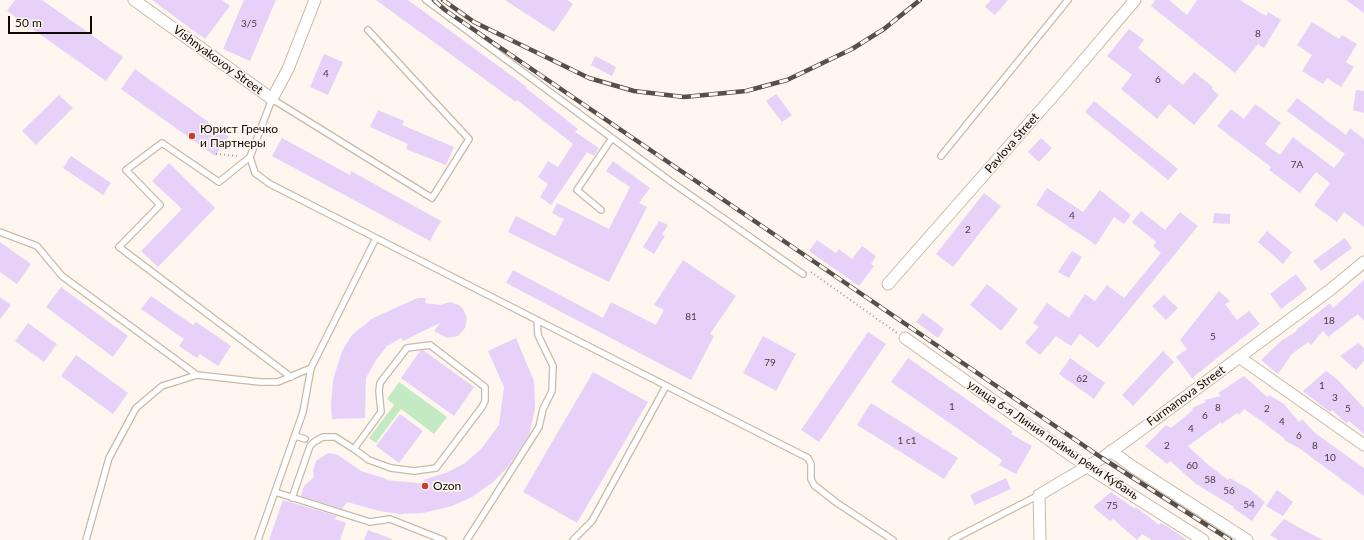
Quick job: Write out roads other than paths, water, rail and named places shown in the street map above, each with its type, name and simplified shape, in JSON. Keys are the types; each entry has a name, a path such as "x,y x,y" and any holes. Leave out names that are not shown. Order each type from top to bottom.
{"street":[{"name":"Vishnyakovoy Street","path":"134,0 272,99 288,69 315,0"},
{"name":"Pavlova Street","path":"888,284 1056,93 1134,0"},
{"name":"Furmanova Street","path":"1039,495 1111,451 1330,290 1364,262"},
{"name":"улица 6-я Линия поймы реки Кубань","path":"905,338 1086,466 1203,540"},
{"path":"1239,357 1364,445"},
{"name":"улица 6-я Линия поймы реки Кубань","path":"1111,451 1133,467 1246,540"},
{"path":"1039,495 1040,540"}],"lane":[{"path":"426,0 612,138 803,274"},
{"path":"941,156 1068,0"},
{"path":"291,376 119,247 160,205 126,170 162,143 219,182 250,157 272,99 432,198 469,139 368,30"},
{"path":"601,210 577,190 612,138"},
{"path":"250,157 255,173 270,184 808,458 811,464 811,479 814,485 837,503 893,540"},
{"path":"0,232 37,246 62,276 197,375"},
{"path":"258,540 303,412 311,368 376,238"},
{"path":"467,540 539,427 543,409 552,391 553,366 538,335 537,320"},
{"path":"292,498 310,446 323,437 335,437 354,450 369,460 391,468 414,470 436,468 482,406 485,400 485,387 430,345 407,348 380,383 379,391 381,412 354,450"},
{"path":"86,540 109,458 136,408 162,386 197,375 260,382 278,382 311,368"},
{"path":"574,540 592,521 666,386"},
{"path":"295,436 305,439"},
{"path":"275,492 370,522 390,519 443,540"},
{"path":"952,540 1039,495"}],"railway":[{"path":"434,0 445,10 1102,458 1230,540"},
{"path":"443,0 474,22 589,78 634,91 684,97 746,91 787,80 852,49 884,29 920,0"}],"place":[{"name":"Юрист Гречко и Партнеры","path":"192,136"},
{"name":"Ozon","path":"425,486"}]}
